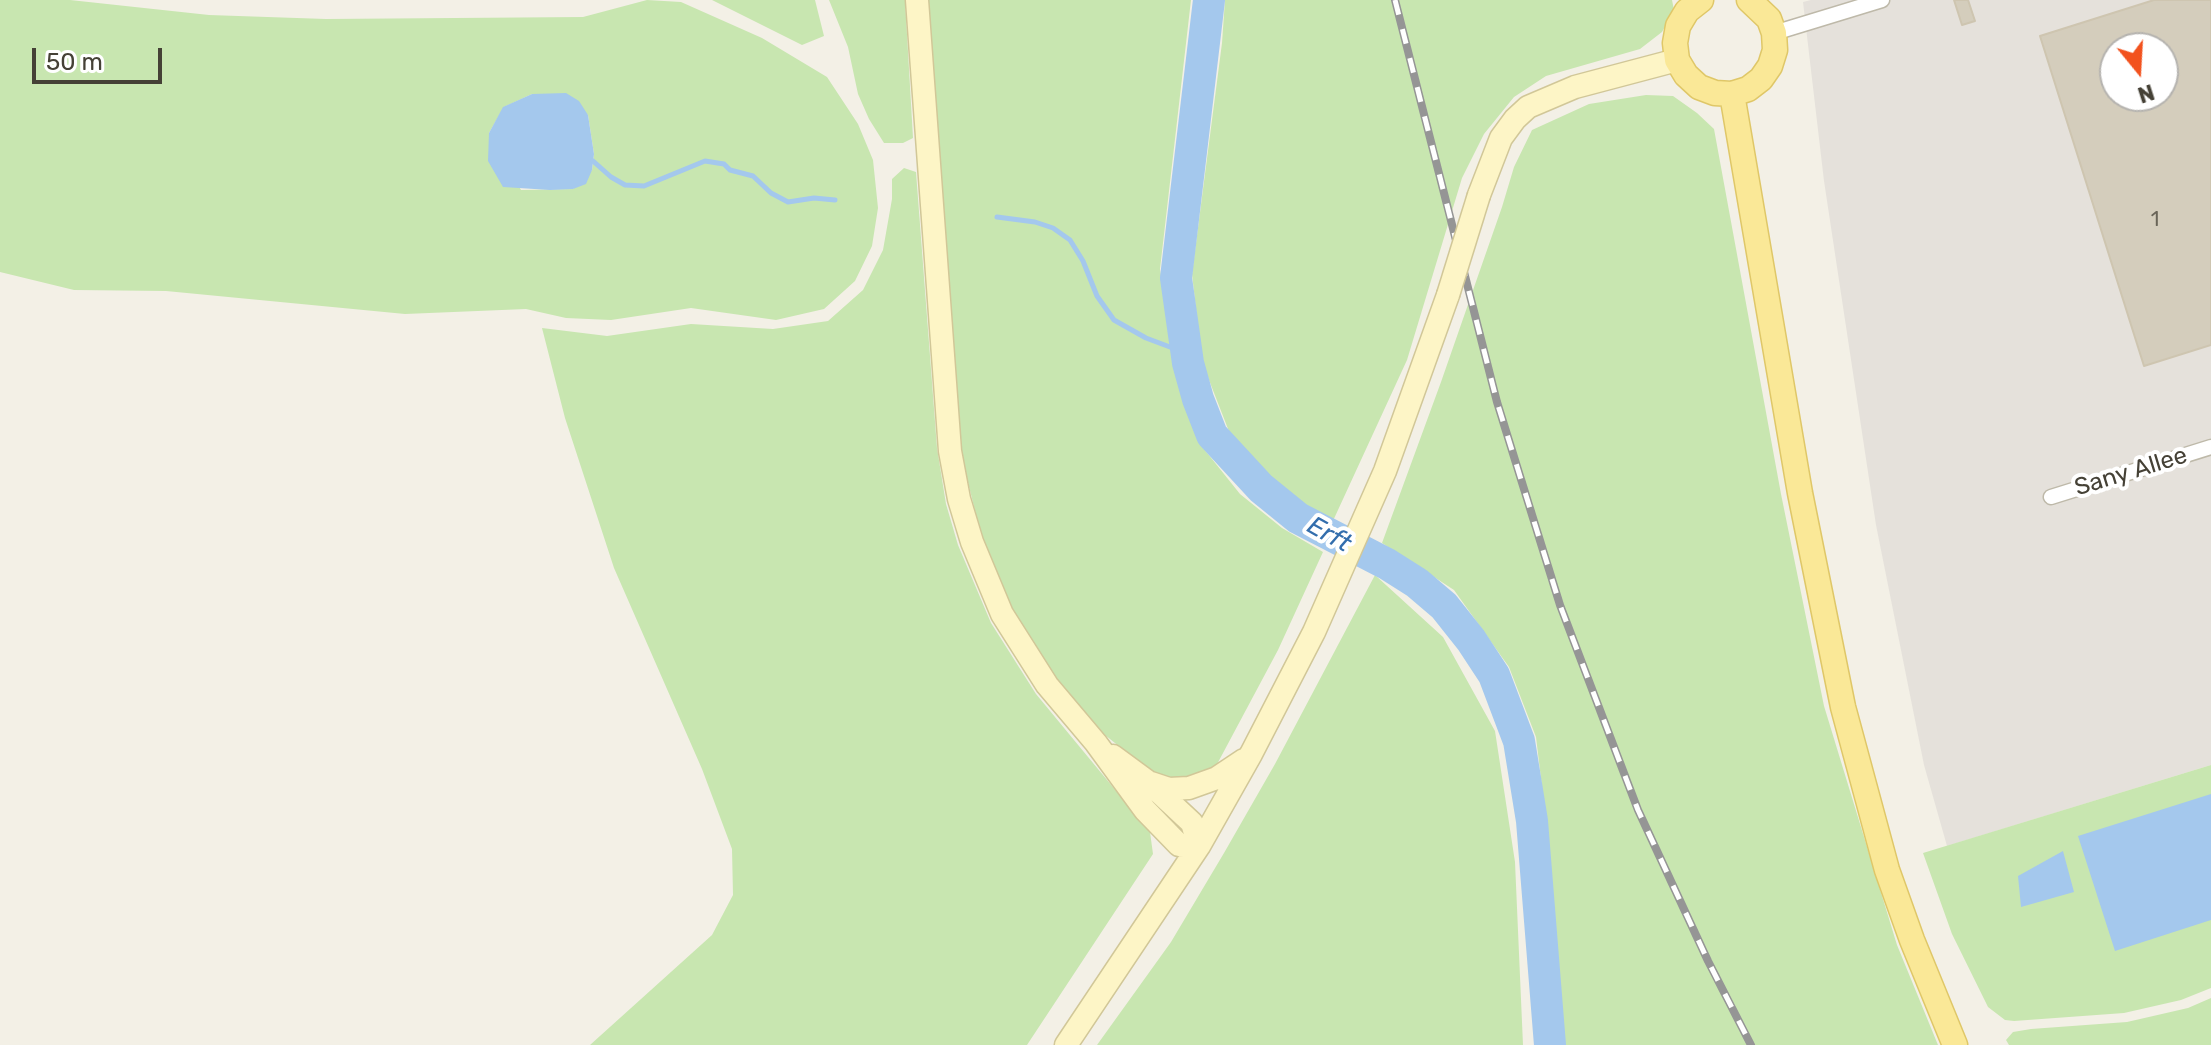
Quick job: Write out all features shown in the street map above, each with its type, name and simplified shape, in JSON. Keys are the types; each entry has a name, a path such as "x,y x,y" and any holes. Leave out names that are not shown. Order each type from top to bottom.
{"main road":[{"path":"917,0 950,451 959,499 972,542 1002,614 1047,685 1096,743 1145,810 1179,845 1199,846"},
{"path":"1701,0 1687,11 1678,26 1675,43 1677,60 1686,75 1699,87 1715,93 1732,94 1748,89 1761,79 1770,66 1775,50 1769,19 1749,0"},
{"path":"1066,1045 1199,846 1314,632 1385,471 1501,138 1528,107 1545,98 1677,60"},
{"path":"1732,94 1800,493 1847,724 1870,814 1896,895 1955,1045"},
{"path":"1096,743 1147,781 1192,823 1199,846"},
{"path":"1147,781 1169,789 1189,788 1217,778 1251,754"}],"street":[{"path":"1774,33 1882,0"},
{"name":"Sany Allee","path":"2051,497 2211,447"}],"shaded area":[{"path":"2211,0 2211,765 1947,846 1924,765 1876,525 1824,181 1803,2"}],"green space":[{"path":"0,0 70,0 209,15 326,19 583,17 647,0 681,2 762,38 827,77 858,124 873,160 878,208 872,246 855,281 824,309 776,320 691,308 611,320 566,318 526,309 405,314 166,291 74,290 0,272","holes":["532,94 588,115 594,154 592,170 573,189 521,190 489,133 504,107"]},
{"path":"712,0 815,0 824,36 802,45"},
{"path":"829,0 905,0 913,138 903,143 884,143 869,119 858,94 848,47"},
{"path":"927,0 1191,0 1160,269 1172,356 1200,444 1240,494 1282,528 1323,552 1278,650 1215,768 1183,779 1156,776 1105,735 1053,675 1013,611 982,539 960,450"},
{"path":"1225,0 1672,0 1674,10 1662,32 1640,49 1546,76 1514,97 1484,134 1462,178 1407,360 1332,523 1276,484 1230,434 1202,362 1192,274"},
{"path":"1646,95 1673,96 1714,129 1781,494 1824,706 1897,945 1938,1045 1562,1045 1546,820 1536,737 1509,667 1454,590 1382,543 1514,167 1532,130 1589,104"},
{"path":"904,168 916,172 937,448 946,504 958,545 991,623 1036,694 1150,832 1153,854 1027,1045 590,1045 712,935 733,895 732,849 702,769 614,568 565,418 542,328 607,336 691,324 773,329 828,321 863,290 883,250 892,199 892,179"},
{"path":"1375,575 1443,637 1495,731 1515,862 1523,1045 1097,1045 1171,942 1224,853"},
{"path":"2211,765 2211,988 2181,1000 2124,1013 2014,1021 2005,1020 1988,1007 1952,934 1923,853"},
{"path":"2211,998 2211,1045 2009,1045 2006,1040 2013,1032 2031,1029 2127,1022 2188,1008"}],"water":[{"path":"566,93 579,101 588,115 594,154 586,184 573,189 550,190 503,187 488,161 489,133 503,107 532,94"},
{"path":"2211,794 2211,920 2115,951 2078,836"},
{"path":"2063,851 2074,892 2021,907 2018,876"}],"building":[{"path":"1954,0 1968,0 1975,21 1962,25"},
{"path":"2154,0 2211,0 2211,345 2144,366 2040,36"}],"waterway":[{"name":"Erft","path":"1209,0 1176,278 1188,363 1198,399 1212,435 1261,488 1298,518 1417,583 1444,606 1494,675 1519,741 1532,821 1550,1045"},
{"path":"593,161 625,185 644,186 705,161 724,164 730,170 753,176 771,193 788,202 814,198 835,200"},
{"path":"997,217 1035,222 1053,228 1070,240 1083,261 1097,296 1114,320 1146,338 1186,353"}],"railway":[{"path":"1395,0 1497,402 1560,605 1638,810 1751,1045"}]}
